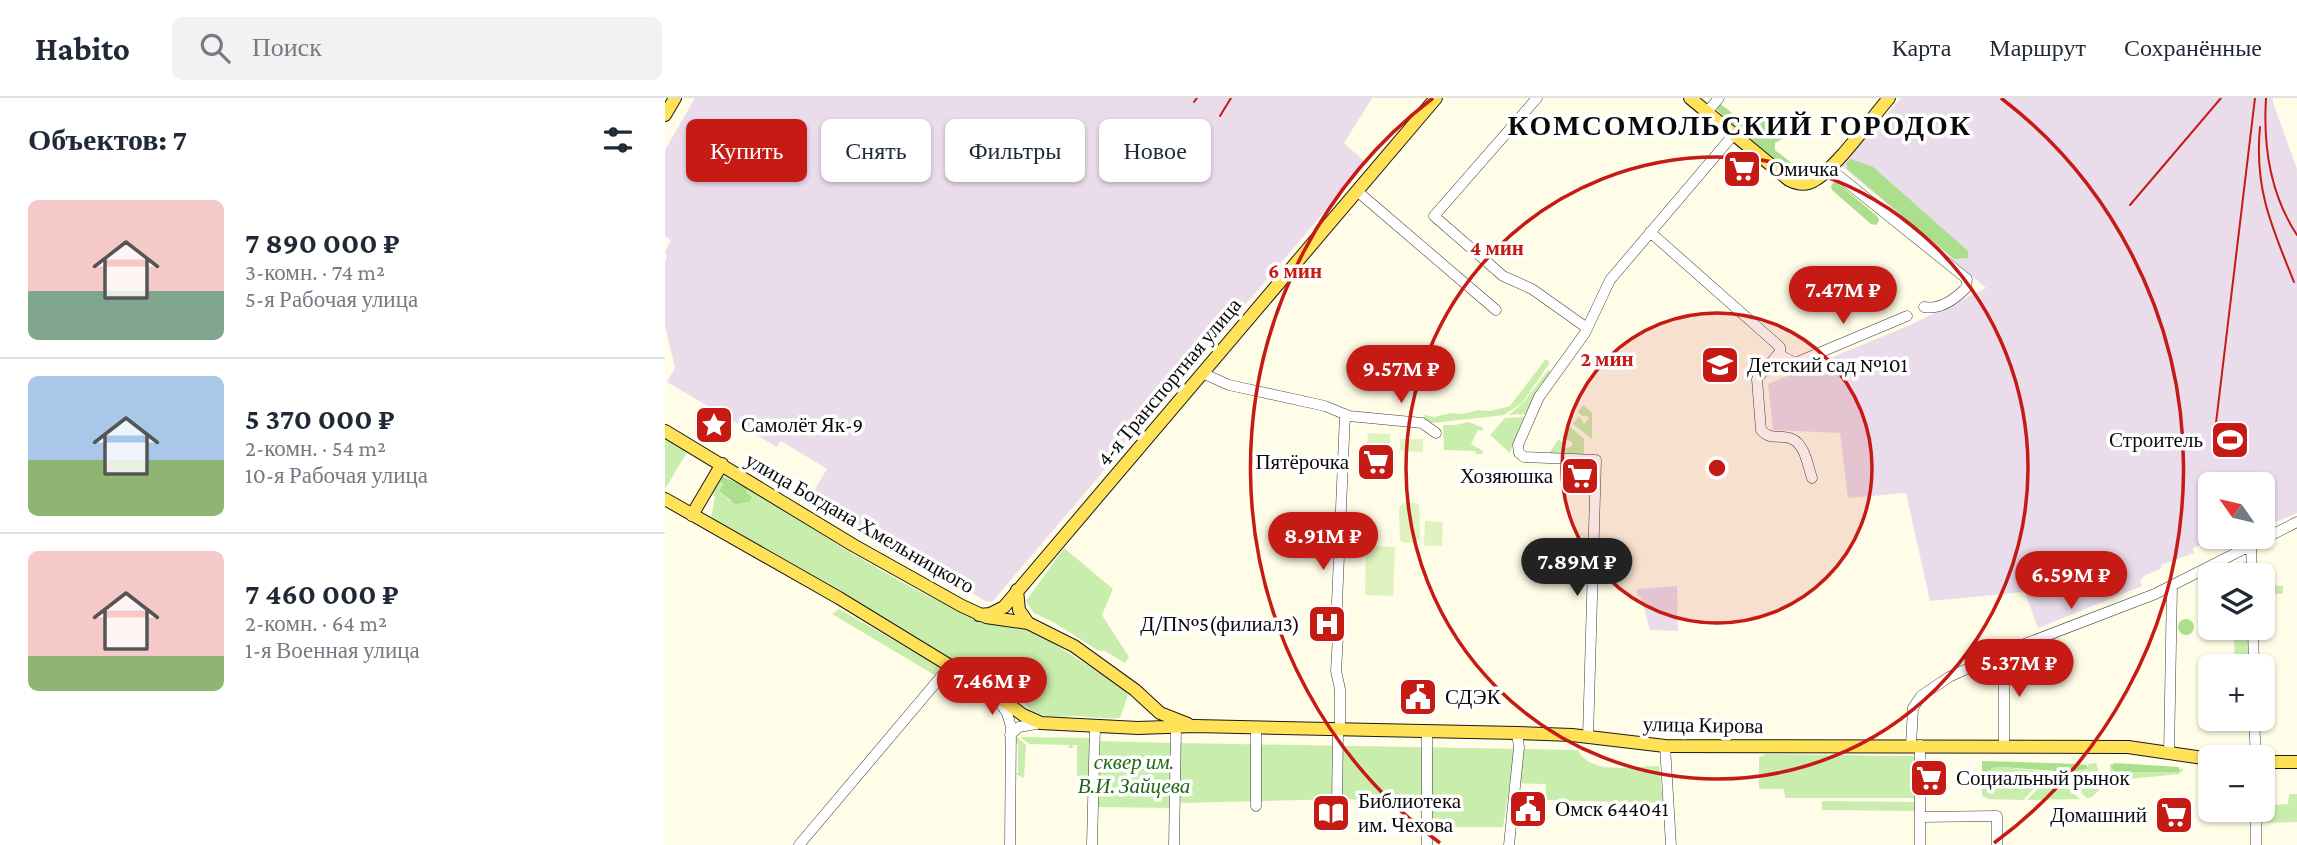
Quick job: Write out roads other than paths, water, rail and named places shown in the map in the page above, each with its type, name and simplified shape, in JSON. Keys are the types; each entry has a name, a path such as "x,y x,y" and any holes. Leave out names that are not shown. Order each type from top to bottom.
{"main road":[{"path":"665,115 675,98"},
{"name":"4-я Транспортная улица","path":"979,615 1004,607 1436,98"},
{"path":"1690,98 1789,180 1806,184 1816,180 1829,168 1889,98"},
{"name":"улица Богдана Хмельницкого","path":"665,431 853,545 979,615 1028,623 1074,646 1112,671 1146,700"},
{"path":"692,515 722,464"},
{"path":"665,499 839,598 950,666 1023,715 1041,723 1125,727 1144,717 1146,700"},
{"path":"1017,590 1019,610 1028,623"},
{"name":"улица Кирова","path":"1146,700 1167,717 1195,726"},
{"name":"улица Кирова","path":"1125,727 1517,733 1588,737 1665,746 2129,747 2198,758"},
{"path":"2275,762 2297,762"}],"street":[{"path":"1537,98 1434,216 1503,276 1532,289 1587,328"},
{"path":"1707,112 1719,98"},
{"path":"1588,737 1596,460 1524,457 1519,453 1518,445 1539,397 1587,328 1610,280 1734,134"},
{"path":"1829,168 1964,276 1968,284 1961,292 1932,309 1924,307"},
{"path":"1357,191 1496,310"},
{"path":"1650,232 1780,347 1778,354 1757,379 1761,430 1768,436 1793,439 1802,448 1812,478"},
{"path":"1778,354 1795,363 1907,316"},
{"path":"1202,373 1229,385 1304,400 1345,414 1422,423 1436,433"},
{"path":"1337,806 1340,689 1336,671 1339,618 1337,603 1345,414"},
{"path":"2275,533 2297,522"},
{"path":"1920,845 1916,745 1911,715 1921,695 1949,677 2004,652 2118,610 2239,550"},
{"path":"2169,754 2172,585"},
{"path":"2004,652 2004,745"},
{"path":"799,845 950,666"},
{"path":"994,694 1007,713 1010,735 1010,845"},
{"path":"1010,735 1019,727 1041,723"},
{"path":"1091,845 1095,726"},
{"path":"1174,845 1176,728"},
{"path":"1256,728 1256,806"},
{"path":"1427,731 1427,845"},
{"path":"1509,845 1519,747 1517,733"},
{"path":"1665,746 1671,845"},
{"path":"1920,817 1997,816 1997,845"},
{"path":"2256,822 2256,845"}],"railway":[{"path":"1194,102 1197,98"},
{"path":"1220,116 1231,98"},
{"path":"2130,205 2221,98"},
{"path":"2216,423 2255,98"},
{"path":"2266,98 2270,169 2280,203 2297,235"},
{"path":"2260,127 2262,189 2272,225 2294,282"}],"place":[{"name":"Омичка","path":"1742,169"},
{"name":"Детский сад №101","path":"1720,365"},
{"name":"Самолёт Як-9","path":"714,425"},
{"name":"Строитель","path":"2230,440"},
{"name":"Пятёрочка","path":"1376,462"},
{"name":"Хозяюшка","path":"1580,476"},
{"name":"Д/П№5(филиал3)","path":"1327,624"},
{"name":"СДЭК","path":"1418,697"},
{"name":"Социальный рынок","path":"1929,778"},
{"name":"Омск 644041","path":"1528,809"},
{"name":"Библиотека им. Чехова","path":"1331,813"},
{"name":"Домашний","path":"2174,815"}],"district":[{"name":"КОМСОМОЛЬСКИЙ ГОРОДОК","path":"1740,125"}],"park label":[{"name":"сквер им. В.И. Зайцева","path":"1134,774"}]}
